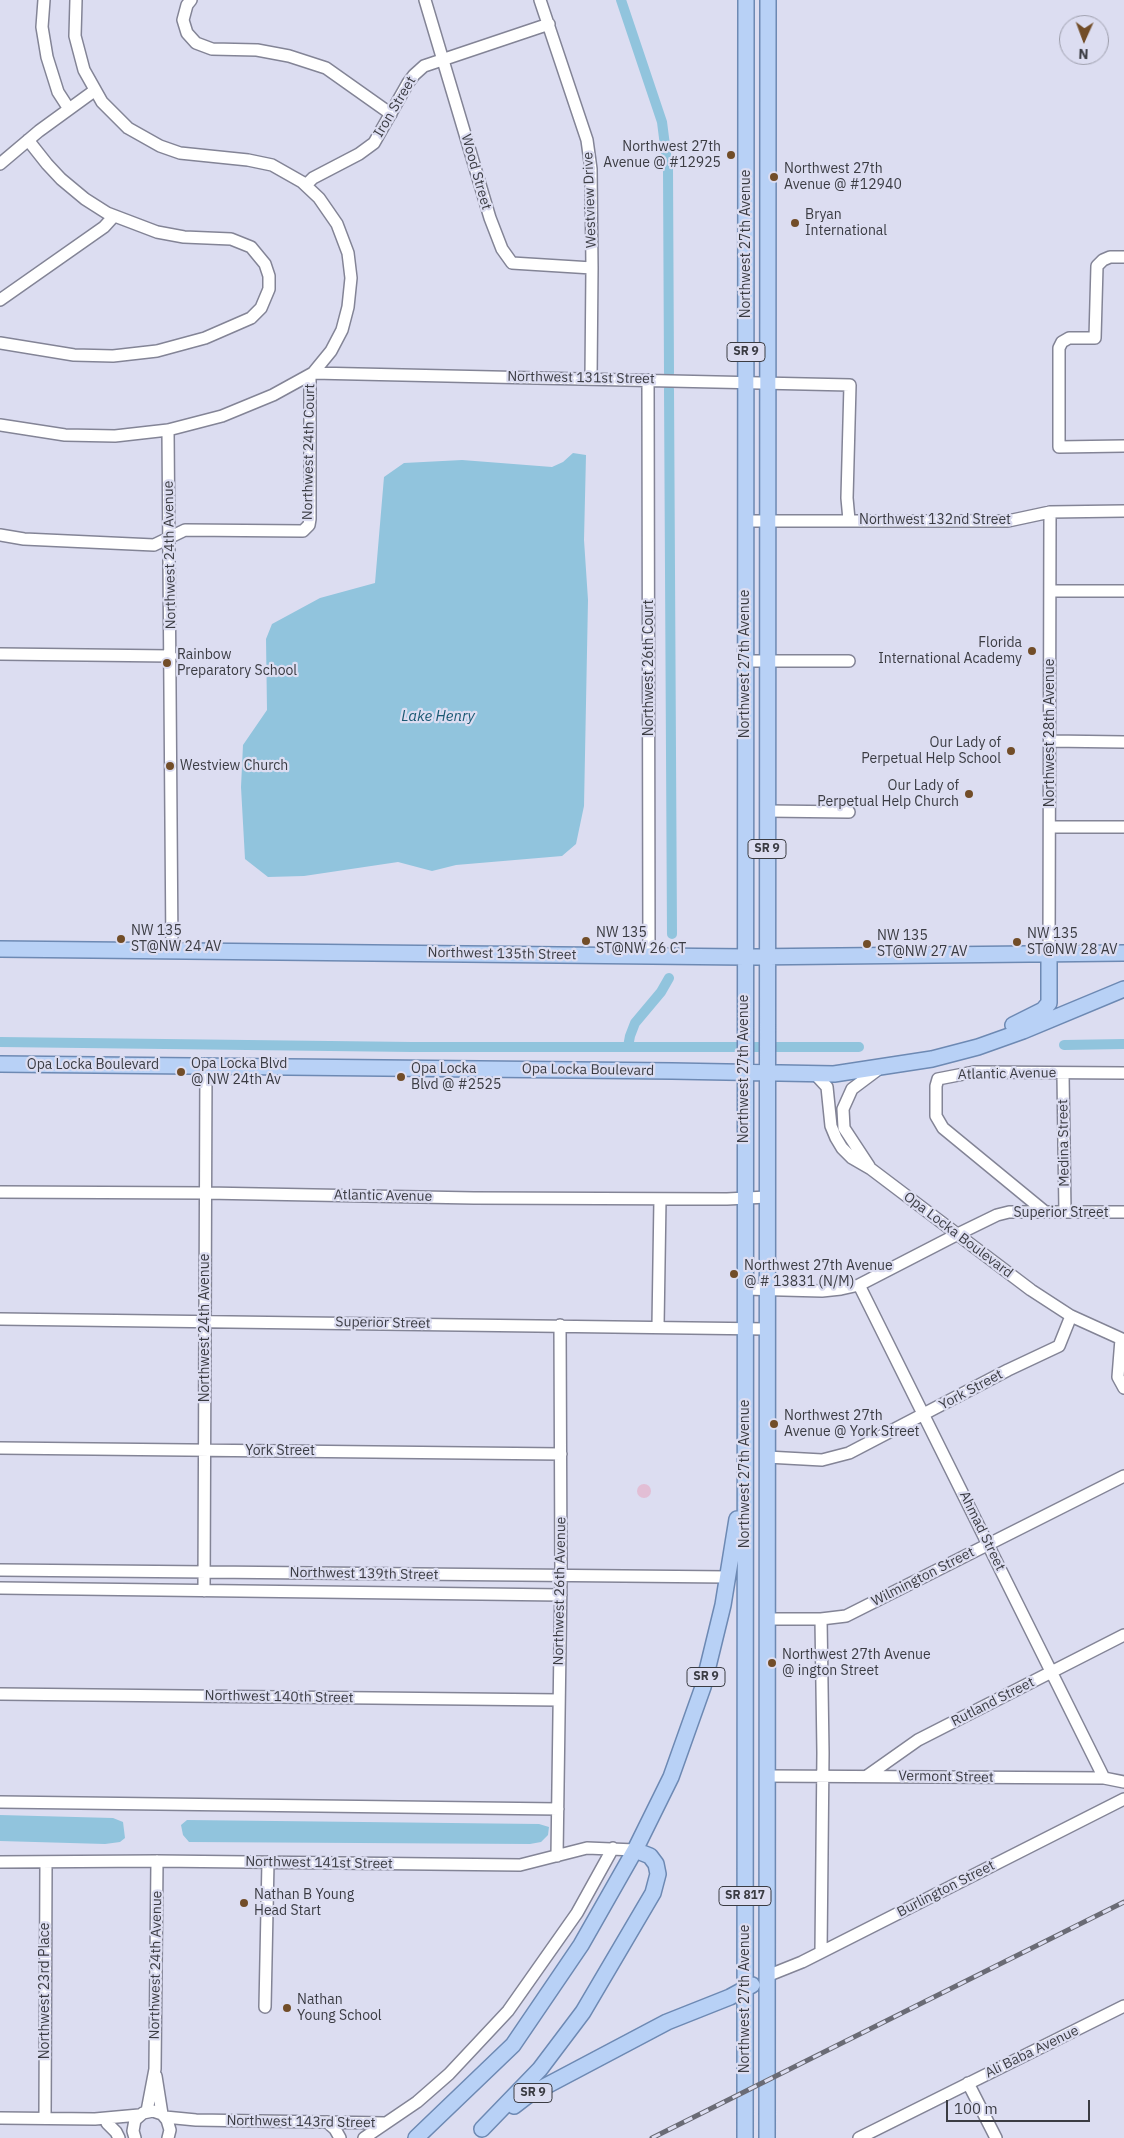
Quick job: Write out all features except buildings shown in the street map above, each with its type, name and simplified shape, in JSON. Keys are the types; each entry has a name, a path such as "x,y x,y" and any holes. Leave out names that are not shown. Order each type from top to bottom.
{"main road":[{"name":"Northwest 27th Avenue","path":"745,2138 744,1034 746,0"},
{"name":"Northwest 27th Avenue","path":"767,2138 768,0"},
{"name":"Northwest 135th Street","path":"0,949 745,957 1124,953"},
{"path":"920,1061 928,1053 1000,1030 1043,1010 1049,1003 1051,994 1049,954"},
{"name":"Opa Locka Boulevard","path":"0,1064 744,1066 815,1074 842,1074 920,1061 978,1047 1024,1031 1124,988"},
{"name":"SR 9","path":"416,2138 514,2044 581,1945 635,1850 671,1777 703,1687 728,1577 737,1516 744,1493"},
{"path":"745,1667 755,1686 767,1694"},
{"path":"745,1702 755,1707 767,1735"},
{"path":"476,2134 540,2069 583,2012 653,1893 658,1874 656,1864 650,1856 635,1850"},
{"name":"SR 9","path":"476,2134 527,2096 666,2022 745,1989 767,1976"}],"street":[{"path":"44,0 42,27 47,58 58,92 69,109"},
{"path":"0,425 93,437 168,430 210,420 290,387 311,374 329,355 342,330 350,301 351,278 348,253 337,224 323,203 306,185 287,172 267,164 248,160 190,155 160,146 128,128 106,107 94,91 84,70 76,41 76,0"},
{"path":"191,0 187,5 183,20 187,33 196,43 212,49 257,50 289,56 326,68 391,114"},
{"name":"Wood Street","path":"425,0 444,58 490,218 502,249 512,263 592,268"},
{"name":"Westview Drive","path":"540,0 588,140 591,169 591,378"},
{"name":"Iron Street","path":"306,185 313,178 368,149 380,135 414,75 424,66 549,24"},
{"path":"0,164 28,140 94,91"},
{"path":"0,343 74,355 113,356 141,354 178,346 224,331 251,318 261,308 269,288 269,276 261,257 251,247 231,239 184,237 157,232 114,216 85,199 61,179 28,140"},
{"path":"0,300 104,227 114,216"},
{"path":"1124,256 1110,257 1103,260 1097,266 1095,338 1069,338 1062,342 1059,348 1059,447 1124,446"},
{"name":"Northwest 131st Street","path":"311,374 591,378 850,385 847,498 849,520"},
{"name":"Northwest 24th Court","path":"170,538 185,530 298,532 306,528 310,516 311,374"},
{"name":"Northwest 26th Court","path":"648,380 649,956"},
{"name":"Northwest 24th Avenue","path":"168,430 172,951"},
{"name":"Northwest 132nd Street","path":"745,521 1008,521 1050,512 1124,511"},
{"name":"Northwest 28th Avenue","path":"1049,954 1050,512"},
{"path":"0,535 24,539 154,545 170,538"},
{"path":"1050,591 1124,591"},
{"path":"0,654 171,656"},
{"path":"745,661 848,661"},
{"path":"1050,741 1124,742"},
{"path":"768,811 849,812"},
{"path":"1050,827 1124,827"},
{"name":"Northwest 24th Avenue","path":"204,1591 206,1066"},
{"path":"871,1169 844,1128 843,1109 852,1089 881,1068"},
{"name":"Atlantic Avenue","path":"1044,1211 962,1146 943,1128 936,1116 936,1086 938,1079 974,1072 1124,1073"},
{"name":"Opa Locka Boulevard","path":"815,1074 827,1087 831,1126 836,1138 842,1148 852,1158 871,1169 1031,1290 1071,1316 1123,1340"},
{"name":"Medina Street","path":"1063,1074 1064,1212"},
{"name":"Atlantic Avenue","path":"0,1192 206,1193 474,1198 660,1199 767,1197"},
{"path":"658,1326 660,1199"},
{"name":"Superior Street","path":"745,1289 822,1291 859,1285 956,1235 1009,1212 1124,1212"},
{"name":"Ahmad Street","path":"859,1285 1104,1778"},
{"name":"York Street","path":"767,1458 815,1460 838,1457 1059,1346 1071,1316"},
{"name":"Superior Street","path":"0,1319 658,1326 767,1329"},
{"name":"Northwest 26th Avenue","path":"557,1856 561,1576 560,1326"},
{"path":"1123,1340 1118,1377 1124,1388"},
{"name":"York Street","path":"0,1448 561,1454"},
{"name":"Wilmington Street","path":"767,1619 821,1619 846,1616 1124,1476"},
{"name":"Northwest 139th Street","path":"0,1570 728,1577"},
{"path":"371,1593 372,1574"},
{"name":"Northwest 139th Street","path":"0,1588 560,1595"},
{"path":"821,1619 821,1952"},
{"name":"Rutland Street","path":"867,1776 918,1740 1124,1635"},
{"name":"Northwest 140th Street","path":"0,1694 559,1700"},
{"name":"Vermont Street","path":"767,1776 1104,1778 1124,1782"},
{"name":"Burlington Street","path":"767,1976 821,1952 1124,1799"},
{"path":"0,1802 558,1809"},
{"name":"Northwest 141st Street","path":"0,1862 268,1862 520,1865 587,1848 635,1850"},
{"name":"Northwest 143rd Street","path":"143,2113 196,2120 385,2123 417,2102 449,2074 508,2011 577,1913 613,1848"},
{"name":"Northwest 24th Avenue","path":"157,1862 155,2069 164,2115 169,2125 169,2136"},
{"path":"264,2007 268,1862"},
{"name":"Northwest 23rd Place","path":"45,2118 46,1863"},
{"name":"Ali Baba Avenue","path":"859,2138 1124,2006"},
{"name":"Northwest 24th Avenue","path":"134,2136 133,2125 143,2113 155,2069"},
{"path":"968,2083 996,2138"},
{"path":"0,2118 95,2119 143,2113"},
{"path":"95,2119 107,2124 120,2125 134,2136"},
{"name":"Northwest 143rd Street","path":"169,2136 178,2128 196,2120"},
{"path":"327,2122 336,2129 340,2138"},
{"path":"364,2138 385,2123"},
{"path":"107,2124 116,2132 119,2138"}],"shaded area":[{"path":"641,1484 647,1484 651,1491 647,1498 641,1498 637,1494 637,1488"}],"water":[{"name":"Lake Henry","path":"573,453 586,455 584,540 588,600 584,806 576,844 562,856 456,865 432,871 398,862 304,876 268,877 245,859 241,787 243,745 267,710 266,639 272,624 320,598 375,583 384,477 404,463 462,460 552,467 563,462"},
{"path":"0,1815 113,1818 123,1822 125,1838 120,1842 105,1844 0,1841"},
{"path":"187,1820 539,1824 549,1827 548,1835 541,1842 530,1844 189,1842 183,1835 181,1825"}],"waterway":[{"path":"621,0 662,122 668,169 669,373"},
{"path":"669,389 672,934"},
{"path":"628,1047 635,1023 661,992 669,978"},
{"path":"0,1042 412,1047 859,1047"},
{"path":"1064,1045 1124,1044"}],"railway":[{"path":"652,2138 1124,1902"}],"place":[{"name":"Northwest 27th Avenue @ #12925","path":"731,155"},
{"name":"Northwest 27th Avenue @ #12940","path":"774,177"},
{"name":"Bryan International","path":"795,223"},
{"name":"Florida International Academy","path":"1032,651"},
{"name":"Rainbow Preparatory School","path":"167,663"},
{"name":"Our Lady of Perpetual Help School","path":"1011,751"},
{"name":"Westview Church","path":"170,766"},
{"name":"Our Lady of Perpetual Help Church","path":"969,794"},
{"name":"NW 135 ST@NW 24 AV","path":"121,939"},
{"name":"NW 135 ST@NW 26 CT","path":"586,941"},
{"name":"NW 135 ST@NW 28 AV","path":"1017,942"},
{"name":"NW 135 ST@NW 27 AV","path":"867,944"},
{"name":"Opa Locka Blvd @ NW 24th Av","path":"181,1072"},
{"name":"Opa Locka Blvd @ #2525","path":"401,1077"},
{"name":"Northwest 27th Avenue @ # 13831 (N/M)","path":"734,1274"},
{"name":"Northwest 27th Avenue @ York Street","path":"774,1424"},
{"name":"Northwest 27th Avenue @ ington Street","path":"772,1663"},
{"name":"Nathan B Young Head Start","path":"244,1903"},
{"name":"Nathan Young School","path":"287,2008"}]}
